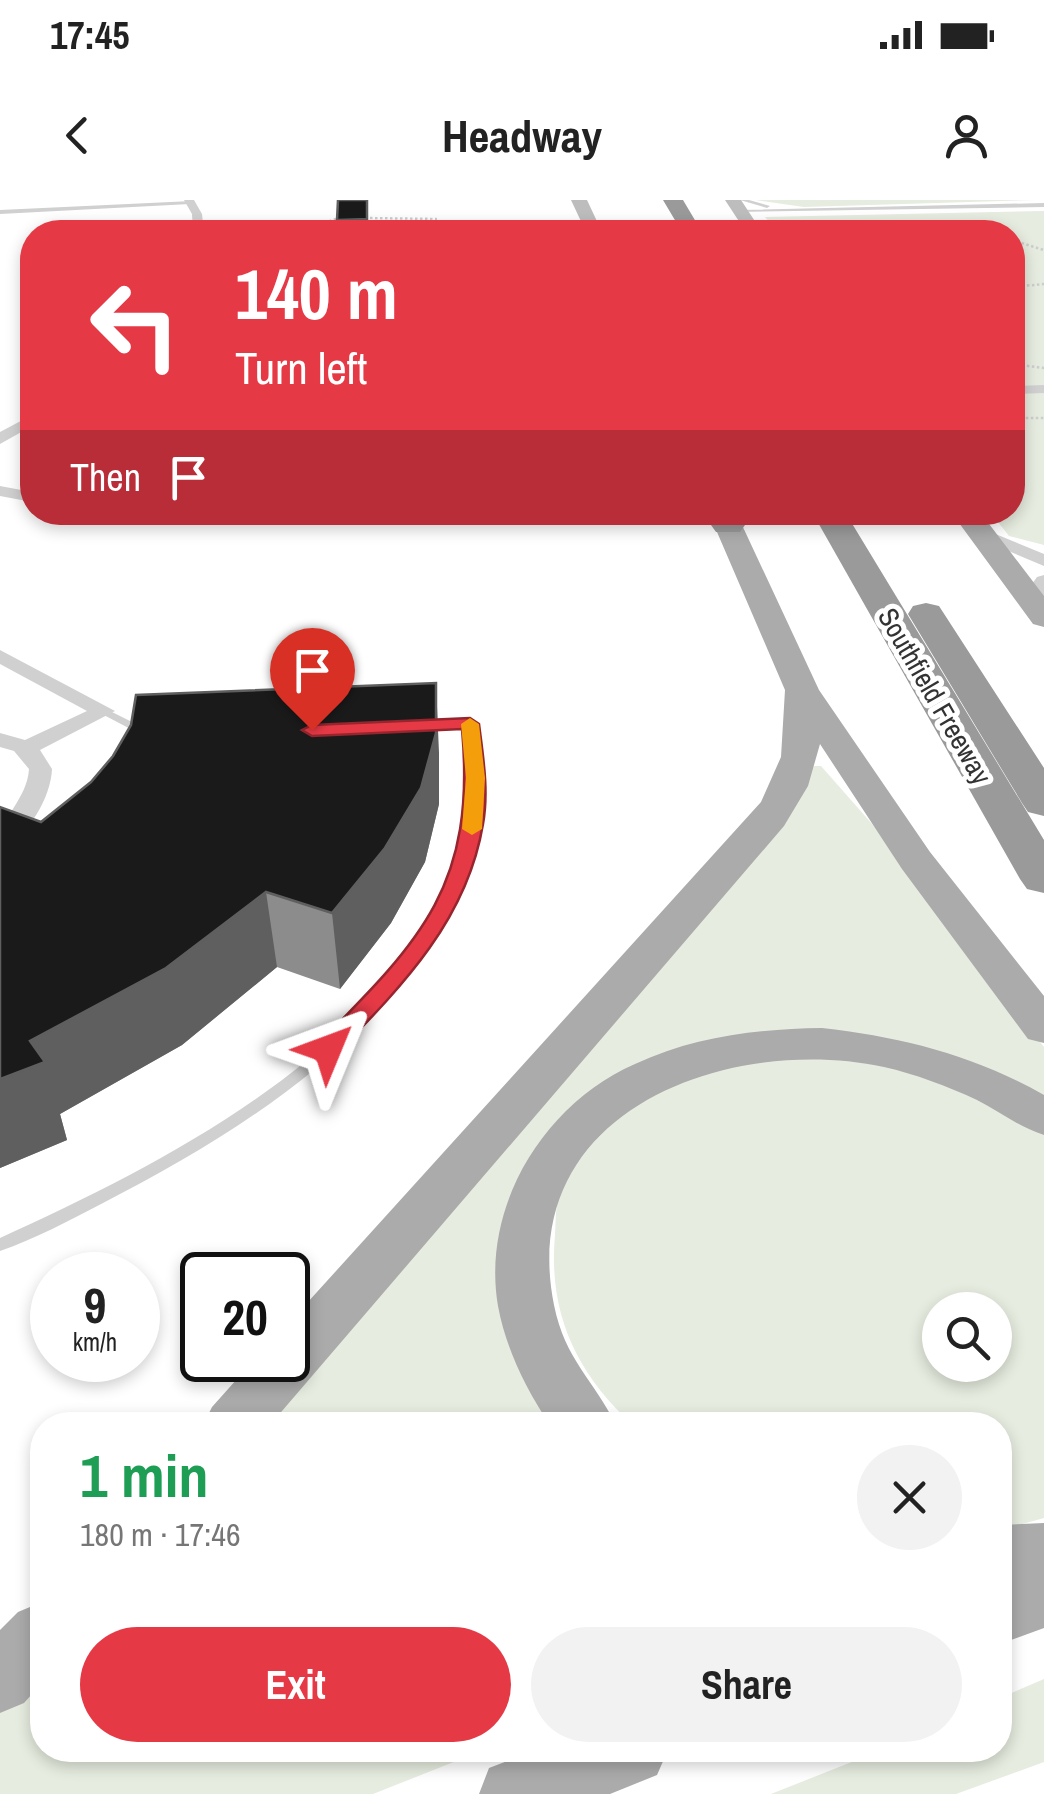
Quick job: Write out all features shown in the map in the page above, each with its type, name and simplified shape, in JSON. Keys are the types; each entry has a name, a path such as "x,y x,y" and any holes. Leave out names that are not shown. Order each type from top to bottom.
{"highway":[{"name":"Southfield Freeway","path":"836,525 1044,880"},
{"name":"Southfield Freeway","path":"870,525 1044,804"}],"main road":[{"path":"730,525 802,690 906,845 1044,1028"},
{"path":"975,525 1042,602"},
{"path":"245,1412 770,818 794,779 804,748 802,690"},
{"path":"577,1412 548,1370 531,1329 522,1279 524,1232 536,1189 558,1150 582,1123 617,1095 658,1073 703,1057 782,1044 824,1044 908,1057 959,1073 1044,1118"},
{"path":"1012,1555 1044,1553"},
{"path":"1012,1608 1044,1596"},
{"path":"0,1679 30,1647"},
{"path":"515,1794 600,1762"}],"street":[{"path":"977,525 1044,560"},
{"path":"0,656 104,711"},
{"path":"27,748 104,711"},
{"path":"0,740 27,748 38,762 41,779 38,796 26,814 0,838"}],"lane":[{"path":"0,210 73,200"},
{"path":"0,210 190,201"},
{"path":"739,204 828,210"},
{"path":"739,204 828,210 1044,205"},
{"path":"104,711 152,737"},
{"path":"0,1245 139,1180 272,1096 328,1049 406,968 457,884 474,822 476,778 470,724 411,726"}],"path":[{"path":"330,220 339,218"},
{"path":"355,218 437,219"}],"shaded area":[{"path":"756,200 1036,200 804,207"},
{"path":"1044,211 1044,545 1009,536 1000,525 1025,525 1025,220 765,217"},
{"path":"814,766 821,766 895,850 1044,1047 1044,1100 763,1032 536,1157 561,1412 262,1412 288,1382 310,1382 310,1357 797,795"},
{"path":"798,1057 875,1062 934,1077 1044,1133 1044,1518 1012,1527 1012,1412 620,1412 596,1384 570,1340 556,1290 558,1201 589,1148 632,1107 663,1087 712,1069"},
{"path":"30,1671 30,1762 454,1762 373,1794 0,1794 0,1700"},
{"path":"1044,1679 1044,1762 956,1794 771,1794 852,1762 1012,1762 1012,1693"}],"building":[{"path":"338,200 367,200 367,219 337,220"},
{"path":"436,683 436,733 421,788 385,848 332,913 266,892 166,968 30,1041 45,1062 0,1079 0,807 41,822 91,782 113,756 131,725 136,695"}],"slow traffic":[{"path":"470,724 476,778 472,829"}],"route":[{"path":"312,730 470,724 476,778 474,822 462,869 436,924 406,968 328,1049"}]}
